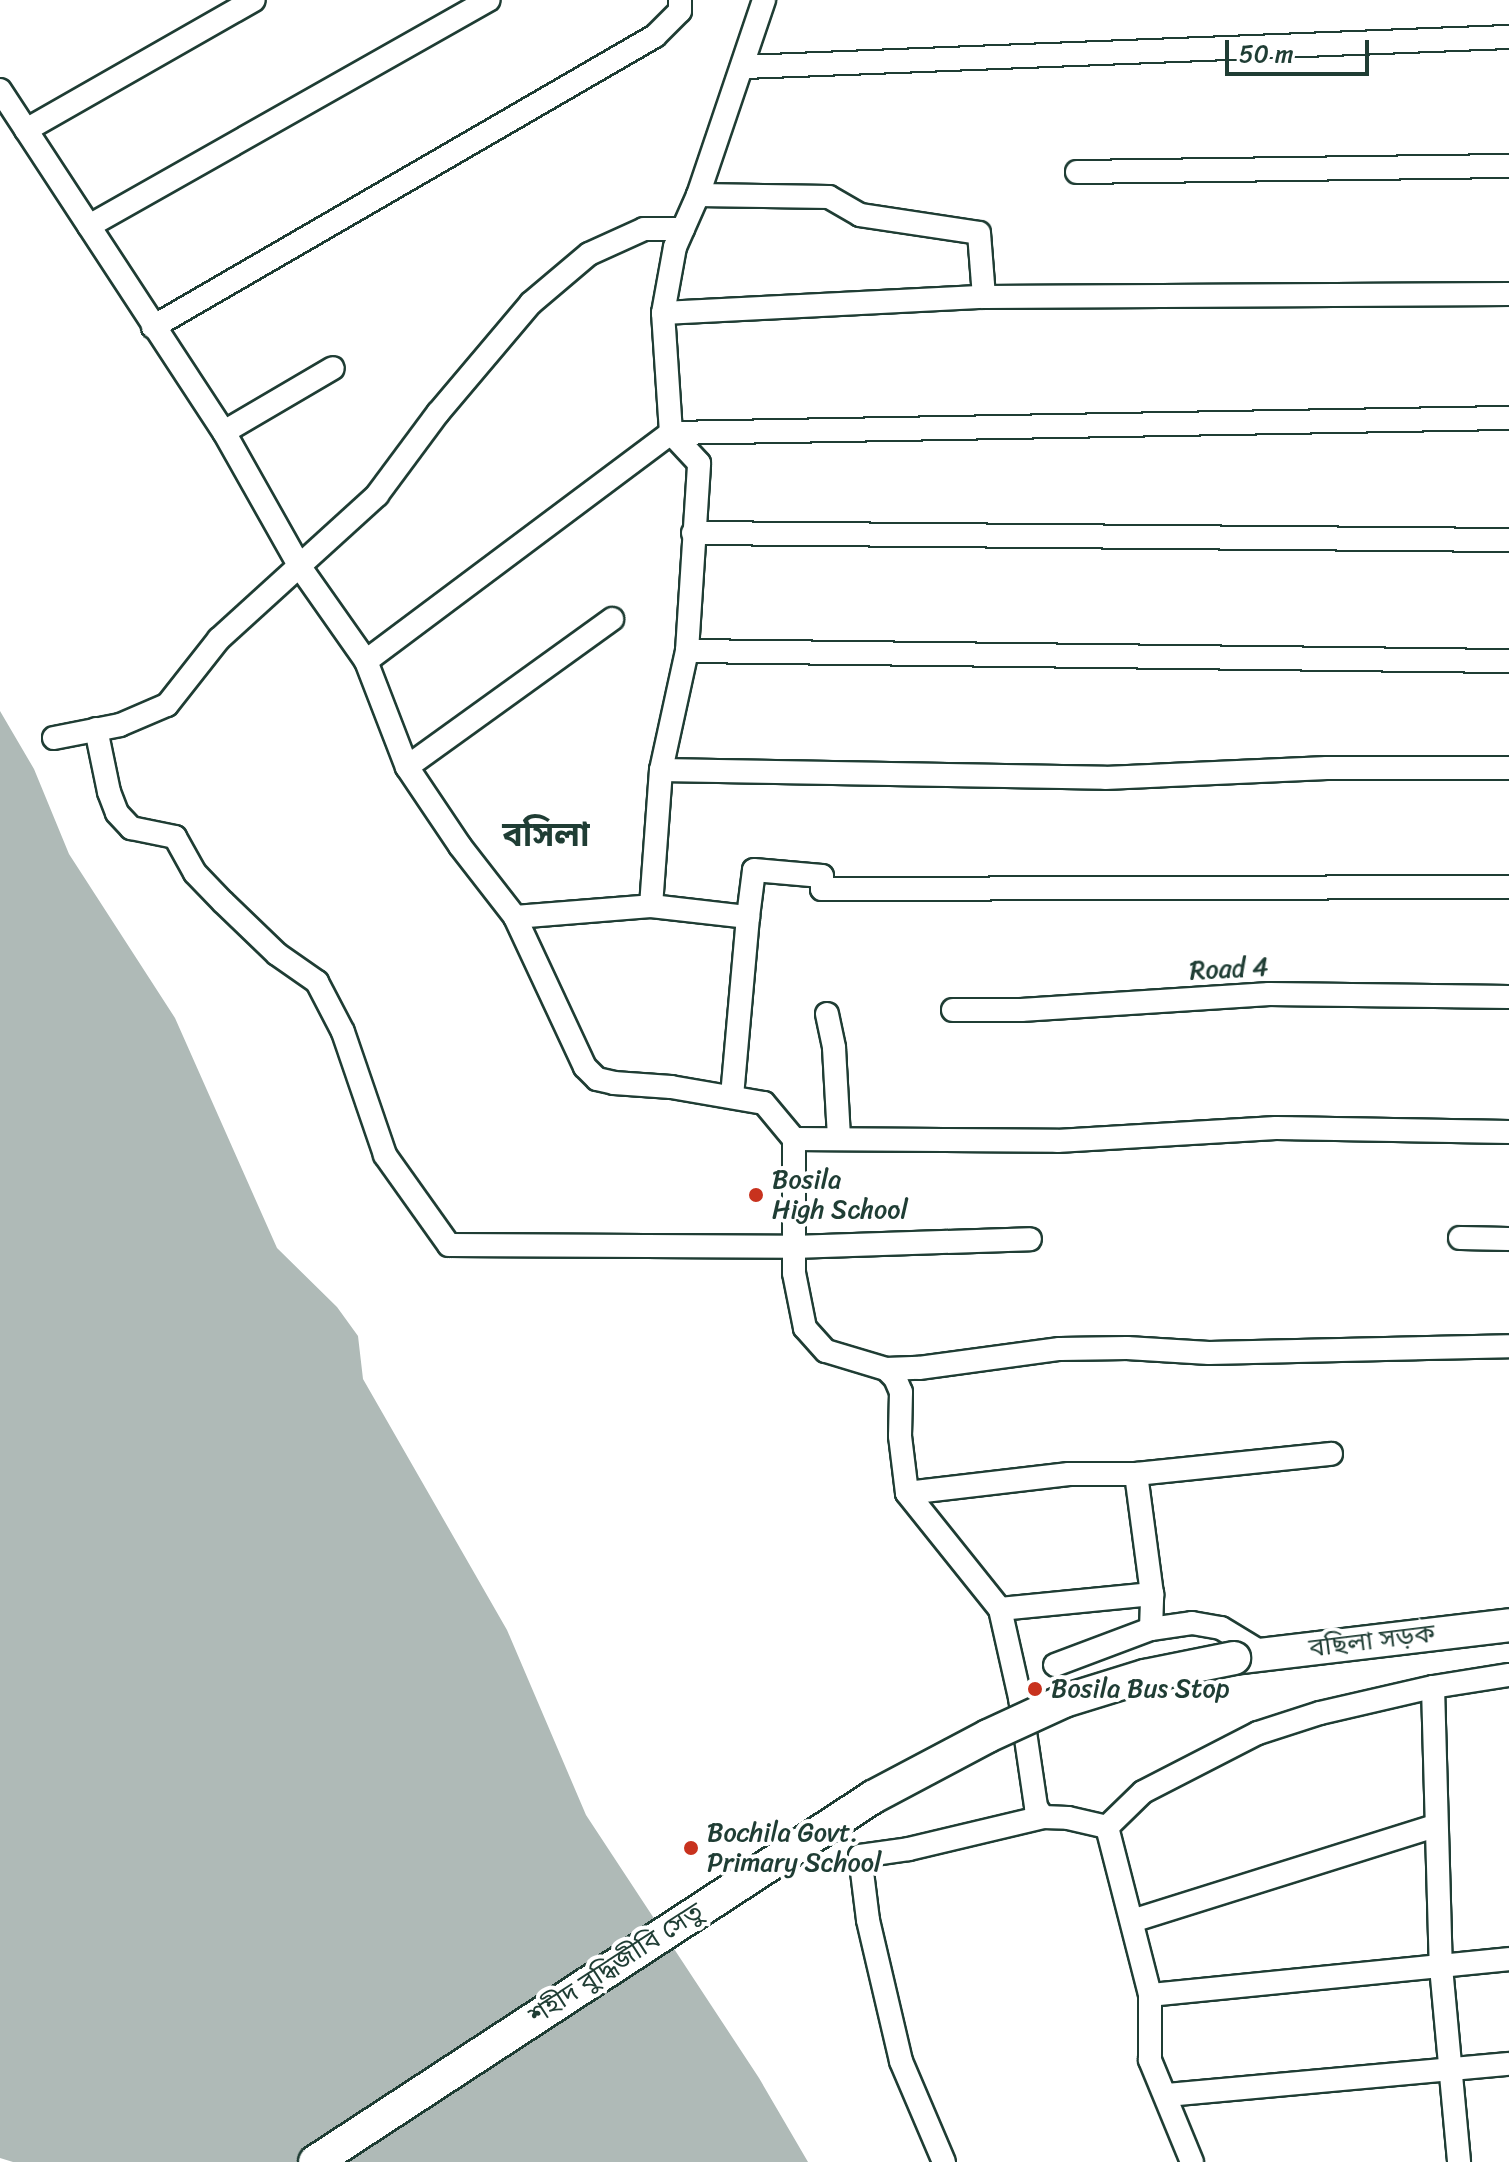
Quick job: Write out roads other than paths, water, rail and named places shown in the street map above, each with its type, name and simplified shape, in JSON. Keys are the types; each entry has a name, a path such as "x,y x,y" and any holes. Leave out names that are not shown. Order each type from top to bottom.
{"main road":[{"name":"বছিলা সড়ক","path":"1249,1656 1509,1625"},
{"name":"শহীদ বুদ্ধিজীবি সেতু","path":"315,2162 873,1797 988,1736 1064,1701 1145,1676 1249,1656"}],"street":[{"path":"26,130 254,0"},
{"path":"89,226 489,0"},
{"path":"153,327 655,36 680,11 680,0"},
{"path":"651,906 661,770 687,651 699,463 671,433 663,313 675,247 698,195 744,67 764,0"},
{"path":"744,67 1509,37"},
{"path":"0,90 224,432 300,567 366,661 407,767 460,846 515,917 585,1067 597,1079 764,1103 794,1139 793,1247 799,1309 805,1328 826,1351 886,1369 919,1368 1060,1349 1127,1348 1209,1353 1509,1346"},
{"path":"1077,172 1509,166"},
{"path":"698,195 829,197 860,215 979,233 984,297"},
{"path":"54,738 120,725 167,705 219,639 377,495 438,413 531,303 589,254 644,229 683,229"},
{"path":"663,313 984,297 1509,294"},
{"path":"224,432 333,368"},
{"path":"366,661 671,433 1509,418"},
{"path":"693,533 1509,540"},
{"path":"407,767 612,619"},
{"path":"687,651 1509,661"},
{"path":"96,729 109,792 117,813 131,828 175,837 195,873 223,902 277,954 317,982 343,1032 385,1155 449,1245 793,1247 1030,1239"},
{"path":"661,770 1105,778 1327,768 1509,768"},
{"path":"732,1096 754,870 822,876 822,889 1509,887"},
{"path":"515,917 651,906 748,917"},
{"name":"Road 4","path":"953,1010 1021,1010 1269,994 1509,997"},
{"path":"827,1014 834,1048 839,1138"},
{"path":"794,1139 1057,1141 1276,1128 1509,1132"},
{"path":"1460,1238 1509,1239"},
{"path":"886,1369 901,1392 900,1436 907,1493 1000,1609 1020,1698 1036,1807 1043,1817"},
{"path":"907,1493 1069,1474 1136,1474 1331,1454"},
{"path":"1136,1474 1152,1594 1151,1629"},
{"path":"1000,1609 1152,1594"},
{"path":"1055,1665 1151,1629 1192,1623 1221,1628 1249,1656"},
{"path":"1107,1827 1143,1792 1258,1733 1320,1713 1433,1687 1509,1675"},
{"path":"1433,1687 1441,1967 1459,2162"},
{"path":"944,2162 901,2061 868,1920 860,1856 909,1849 1043,1817 1107,1827"},
{"path":"1132,1921 1435,1826"},
{"path":"1107,1827 1150,1995 1150,2060 1192,2162"},
{"path":"1150,1995 1509,1959"},
{"path":"1167,2095 1509,2064"}],"place":[{"name":"Bosila High School","path":"756,1195"},
{"name":"Bosila Bus Stop","path":"1035,1689"},
{"name":"Bochila Govt. Primary School","path":"691,1848"}],"district":[{"name":"বসিলা","path":"546,836"}]}
